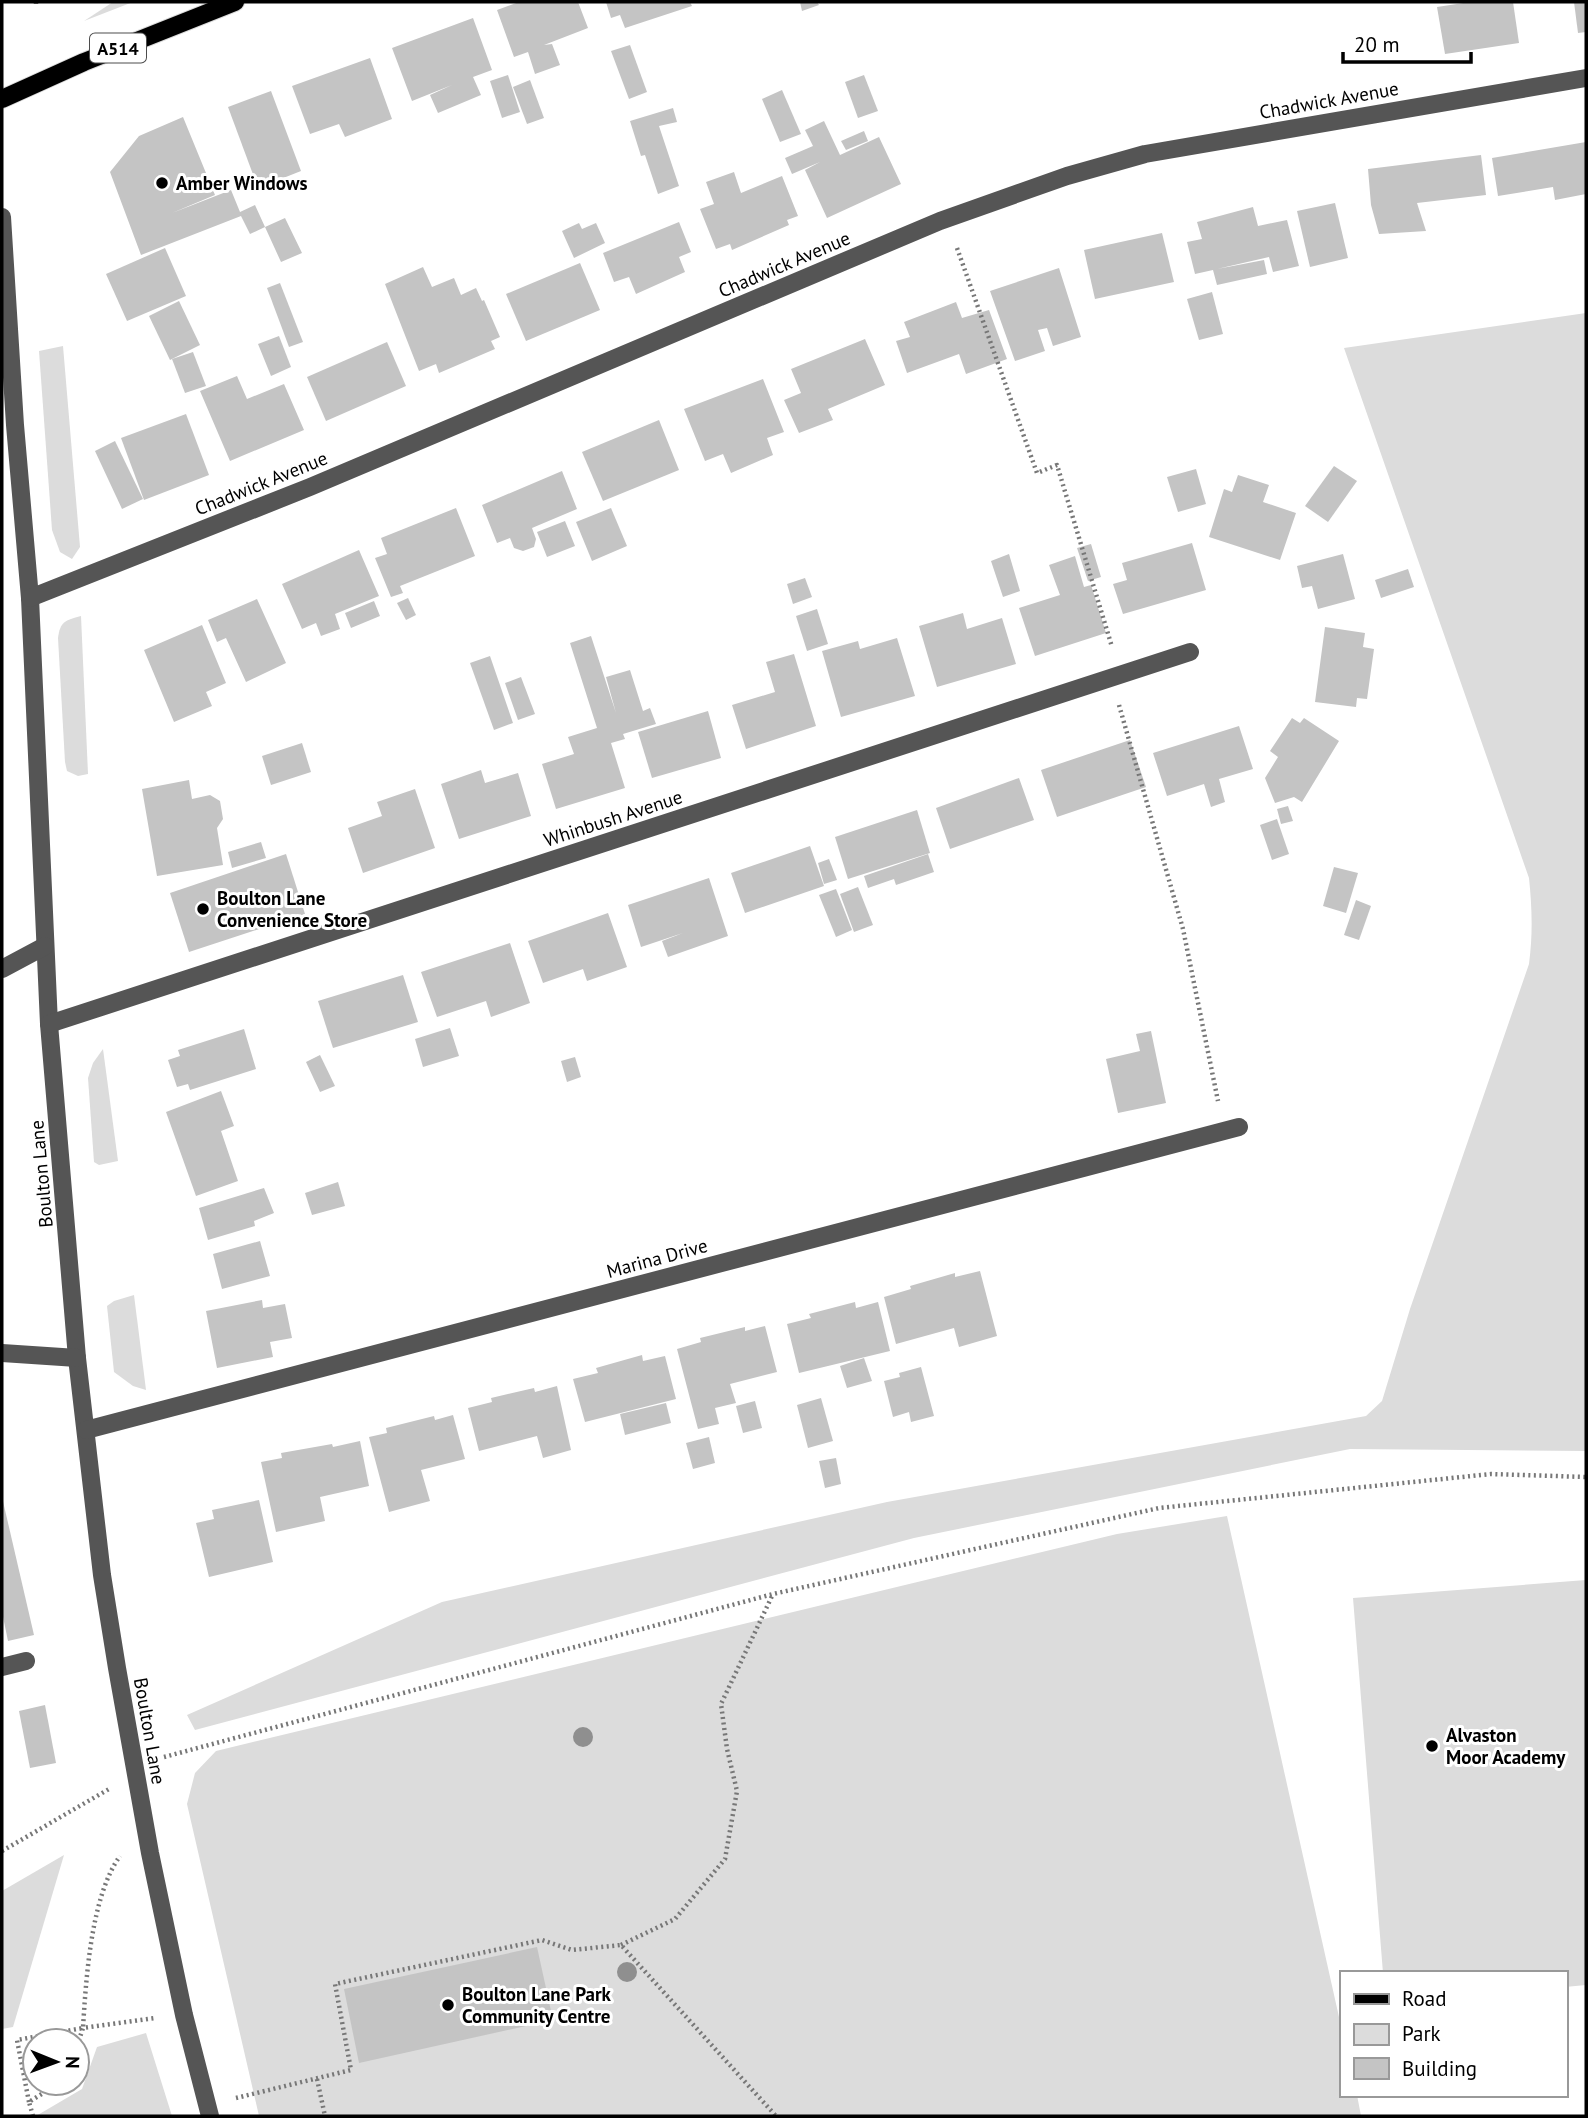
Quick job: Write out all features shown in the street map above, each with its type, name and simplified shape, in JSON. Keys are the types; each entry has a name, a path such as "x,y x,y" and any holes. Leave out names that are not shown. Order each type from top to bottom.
{"main road":[{"name":"A514","path":"2,99 84,62 235,2"}],"street":[{"name":"Chadwick Avenue","path":"30,598 310,487 947,219 1067,176 1145,153 1586,78"},
{"name":"Boulton Lane","path":"2,217 15,425 30,598 49,1024 78,1358 102,1575 135,1766 184,2015 210,2116"},
{"name":"Whinbush Avenue","path":"49,1024 1190,652"},
{"path":"2,969 45,946"},
{"name":"Marina Drive","path":"86,1430 1232,1129"},
{"path":"2,1353 78,1358"},
{"path":"2,1667 26,1661"}],"path":[{"path":"947,219 1037,473 1057,466 1183,929 1232,1129"},
{"path":"2,1852 111,1787 135,1766 194,1747 773,1594 1159,1508 1491,1474 1586,1477"},
{"path":"253,2094 351,2070 335,1984 542,1940 572,1950 621,1945 675,1919 725,1859 737,1791 727,1749 721,1704 773,1594"},
{"path":"83,2027 92,1943 100,1904 118,1858 147,1834"},
{"path":"621,1945 776,2116"},
{"path":"91,2027 184,2015"},
{"path":"21,2039 17,2040 21,2061"},
{"path":"317,2079 325,2116"},
{"path":"28,2097 33,2116"},
{"path":"29,2102 37,2097"}],"green space":[{"path":"113,2 133,2 84,21"},
{"path":"1586,313 1586,1451 1350,1449 914,1538 195,1730 187,1715 442,1602 887,1502 1366,1416 1382,1401 1410,1309 1529,964 1531,910 1529,878 1344,348"},
{"path":"63,346 80,547 72,559 60,552 52,530 39,351"},
{"path":"81,616 88,774 78,776 67,771 65,762 58,638 64,622"},
{"path":"103,1049 118,1161 99,1165 94,1162 88,1078 93,1063"},
{"path":"134,1295 146,1390 133,1386 114,1372 107,1306"},
{"path":"1227,1516 1340,2022 1340,2097 1357,2097 1361,2116 259,2116 187,1804 195,1773 216,1751 1117,1534"},
{"path":"1586,1580 1586,1985 1567,1987 1567,1971 1383,1971 1353,1598"},
{"path":"64,1855 13,2027 2,2029 2,1891"},
{"path":"146,2033 172,2116 36,2116 68,2097 91,2097 91,2064 97,2047"}],"building":[{"path":"519,2 578,2 588,28 544,45 552,44 560,65 535,74 528,52 514,57 497,10"},
{"path":"606,2 690,2 692,6 625,28 620,15 611,18"},
{"path":"800,2 817,2 819,5 802,11"},
{"path":"1470,2 1513,2 1519,43 1445,54 1437,7"},
{"path":"1574,2 1586,2 1586,32 1578,33"},
{"path":"473,18 492,70 473,77 481,95 438,113 430,95 452,85 412,101 392,48"},
{"path":"630,45 647,92 629,99 611,51"},
{"path":"370,58 392,119 345,137 339,124 310,134 292,86"},
{"path":"508,75 520,112 502,118 490,81"},
{"path":"864,75 878,111 858,118 845,82"},
{"path":"530,80 544,118 527,124 513,87"},
{"path":"782,90 801,134 780,142 762,99"},
{"path":"271,91 301,171 258,188 228,107"},
{"path":"673,108 677,122 659,126 679,186 658,194 645,155 641,156 630,121"},
{"name":"Amber Windows","path":"183,117 215,195 172,213 231,190 240,212 255,205 265,227 250,234 241,216 141,255 110,172 139,136"},
{"path":"824,121 840,155 879,137 901,184 827,218 805,170 820,162 792,174 785,158 813,146 805,130"},
{"path":"864,131 868,141 846,150 841,141"},
{"path":"1586,142 1586,194 1555,200 1553,187 1498,196 1492,158"},
{"path":"1481,155 1486,195 1417,203 1426,231 1379,234 1371,205 1368,169"},
{"path":"734,172 741,193 782,176 798,216 787,220 789,225 732,250 730,244 716,249 700,209 714,204 706,182"},
{"path":"1335,203 1348,258 1310,267 1297,211"},
{"path":"1253,207 1258,226 1287,220 1299,266 1273,272 1269,257 1217,269 1264,260 1267,274 1217,285 1213,270 1195,274 1187,242 1202,239 1197,222"},
{"path":"285,218 302,253 281,262 265,227"},
{"path":"679,222 691,252 679,257 685,272 636,294 629,277 614,282 603,253"},
{"path":"579,223 582,229 596,223 605,243 574,258 562,231"},
{"path":"1162,233 1174,282 1095,299 1084,250"},
{"path":"165,248 186,296 127,321 106,274"},
{"path":"580,263 600,310 526,341 506,294"},
{"path":"423,267 432,287 454,278 461,295 476,288 500,337 491,341 495,349 439,373 436,364 419,371 385,284"},
{"path":"1059,268 1081,337 1053,346 1047,328 1038,330 1045,351 1015,361 990,291"},
{"path":"280,283 303,342 289,347 267,288"},
{"path":"1212,292 1223,334 1199,340 1187,299"},
{"path":"179,301 200,345 170,360 149,316"},
{"path":"956,302 962,318 989,310 1007,359 966,374 959,354 907,373 896,341 910,337 904,322"},
{"path":"279,336 291,367 271,376 258,344"},
{"path":"865,339 885,385 828,409 833,420 799,433 784,400 801,393 791,369"},
{"path":"387,342 406,386 326,421 307,377"},
{"path":"193,352 206,386 185,393 172,359"},
{"path":"237,376 247,399 284,384 304,430 230,461 200,391"},
{"path":"763,379 784,432 767,438 773,455 731,473 723,454 705,461 684,409"},
{"path":"186,414 209,475 144,500 121,438"},
{"path":"659,420 679,470 603,501 582,452"},
{"path":"115,441 143,499 122,509 95,451"},
{"path":"1334,466 1357,481 1328,522 1305,506"},
{"path":"1196,469 1206,504 1178,512 1167,477"},
{"path":"562,471 577,509 532,528 536,539 534,547 523,551 514,548 510,538 497,543 482,505"},
{"path":"1238,475 1269,485 1263,502 1296,513 1280,560 1209,537 1224,489 1232,492"},
{"path":"456,508 475,556 400,586 403,593 391,597 375,558 387,554 381,538"},
{"path":"611,508 627,546 592,561 576,522"},
{"path":"565,521 575,546 547,557 537,532"},
{"path":"1192,543 1206,590 1123,614 1113,584 1127,580 1122,563"},
{"path":"1091,544 1101,577 1088,581 1077,548"},
{"path":"359,550 379,596 335,614 340,629 321,636 316,623 302,629 282,584"},
{"path":"1009,554 1020,591 1003,597 991,561"},
{"path":"1343,554 1355,599 1318,609 1312,586 1302,588 1297,566"},
{"path":"1075,556 1084,587 1091,585 1106,633 1035,656 1019,608 1060,595 1049,565"},
{"path":"1408,569 1414,587 1381,598 1375,580"},
{"path":"805,578 812,597 793,604 787,584"},
{"path":"408,598 416,615 406,620 397,603"},
{"path":"257,599 286,663 246,682 226,638 217,642 208,620"},
{"path":"374,601 380,616 351,628 345,613"},
{"path":"817,609 828,644 807,651 796,616"},
{"path":"963,613 967,629 1002,618 1016,664 937,687 919,626"},
{"path":"202,625 226,683 206,692 212,706 174,722 144,650"},
{"path":"1325,627 1365,633 1363,647 1374,649 1367,699 1357,698 1356,707 1315,702"},
{"path":"591,636 616,713 606,677 630,670 643,711 650,708 656,724 623,734 625,739 611,743 625,788 556,809 542,764 574,754 568,737 597,728 570,643"},
{"path":"897,638 915,696 841,717 822,651 858,641 860,649"},
{"path":"794,654 816,726 746,749 732,705 775,692 766,662"},
{"path":"490,656 513,723 494,730 470,663"},
{"path":"521,677 535,714 518,720 505,683"},
{"path":"708,711 721,758 652,778 638,732"},
{"path":"1292,718 1300,723 1304,718 1339,741 1302,802 1294,797 1275,803 1265,778 1278,757 1270,751"},
{"path":"1239,726 1253,769 1219,779 1225,802 1211,807 1204,784 1167,796 1153,753"},
{"path":"1130,740 1146,787 1057,817 1041,770"},
{"path":"302,743 311,772 271,785 262,756"},
{"path":"481,770 485,783 518,773 531,816 459,839 441,784"},
{"path":"1019,778 1034,820 950,849 936,808"},
{"path":"189,780 192,799 210,795 220,801 223,819 217,828 223,865 157,876 142,789"},
{"path":"415,789 435,848 363,873 348,828 382,816 377,802"},
{"path":"1288,806 1293,821 1281,824 1277,809"},
{"path":"917,810 930,853 848,879 835,837"},
{"path":"1277,819 1289,854 1272,860 1260,825"},
{"path":"261,842 266,858 232,868 228,852"},
{"path":"810,846 824,886 745,913 731,873"},
{"path":"286,854 305,914 189,952 170,893"},
{"path":"928,854 934,872 896,885 894,879 868,888 864,876"},
{"path":"829,859 837,880 824,884 818,863"},
{"path":"1334,867 1358,873 1346,913 1323,906"},
{"path":"709,878 728,936 668,957 662,941 683,933 641,947 628,905"},
{"path":"858,887 873,925 854,932 840,894"},
{"path":"836,889 852,930 836,937 819,895"},
{"path":"1356,900 1371,906 1359,940 1344,935"},
{"path":"608,913 627,967 587,981 583,969 543,983 528,941"},
{"path":"510,943 530,1003 491,1017 486,1001 437,1017 421,972"},
{"path":"403,975 418,1022 333,1048 318,1001"},
{"path":"450,1028 459,1056 423,1067 415,1039"},
{"path":"244,1029 256,1069 190,1090 188,1084 177,1087 168,1060 180,1056 178,1050"},
{"path":"1151,1031 1166,1103 1118,1113 1106,1059 1140,1051 1136,1034"},
{"path":"320,1055 335,1086 320,1092 306,1062"},
{"path":"575,1057 581,1077 567,1082 561,1061"},
{"path":"221,1091 234,1126 221,1131 238,1181 196,1196 166,1112"},
{"path":"338,1182 345,1206 312,1215 305,1193"},
{"path":"264,1188 274,1213 254,1221 255,1226 208,1240 199,1208"},
{"path":"260,1241 270,1276 222,1289 213,1254"},
{"path":"980,1271 997,1336 959,1347 954,1328 896,1344 884,1297 955,1273 955,1277"},
{"path":"262,1300 263,1308 285,1304 292,1338 270,1342 273,1357 217,1368 206,1311"},
{"path":"855,1302 856,1308 878,1302 890,1351 799,1373 787,1324 811,1318 809,1314"},
{"path":"765,1326 777,1372 730,1384 736,1403 715,1408 719,1424 698,1429 677,1349 701,1342 700,1338 745,1327 745,1331"},
{"path":"642,1355 643,1361 665,1356 676,1399 585,1422 573,1379 598,1373 596,1368"},
{"path":"864,1358 872,1381 847,1388 840,1366"},
{"path":"921,1367 934,1416 911,1422 909,1412 893,1417 884,1381 900,1377 899,1373"},
{"path":"557,1386 571,1450 543,1458 537,1436 479,1451 468,1408 492,1402 491,1398 534,1388 535,1392"},
{"path":"821,1398 833,1441 808,1448 797,1405"},
{"path":"755,1401 762,1428 743,1433 736,1406"},
{"path":"666,1403 671,1423 625,1435 620,1414"},
{"path":"453,1415 465,1459 421,1470 430,1501 389,1512 369,1437 387,1433 386,1428 434,1416 435,1420"},
{"path":"709,1437 715,1463 693,1469 686,1443"},
{"path":"360,1441 369,1486 320,1497 325,1521 276,1532 261,1462 282,1458 281,1453"},
{"path":"836,1458 841,1484 825,1488 819,1461"},
{"path":"2,1497 34,1635 8,1641 2,1612"},
{"path":"259,1500 273,1562 209,1577 196,1523 214,1519 212,1510"},
{"path":"45,1705 56,1763 30,1768 19,1711"},
{"name":"Boulton Lane Park Community Centre","path":"537,1947 553,2020 359,2063 344,1989"}],"place":[{"name":"Amber Windows","path":"162,183"},
{"name":"Boulton Lane Convenience Store","path":"203,909"},
{"name":"Alvaston Moor Academy","path":"1432,1746"},
{"name":"Boulton Lane Park Community Centre","path":"448,2005"}]}
